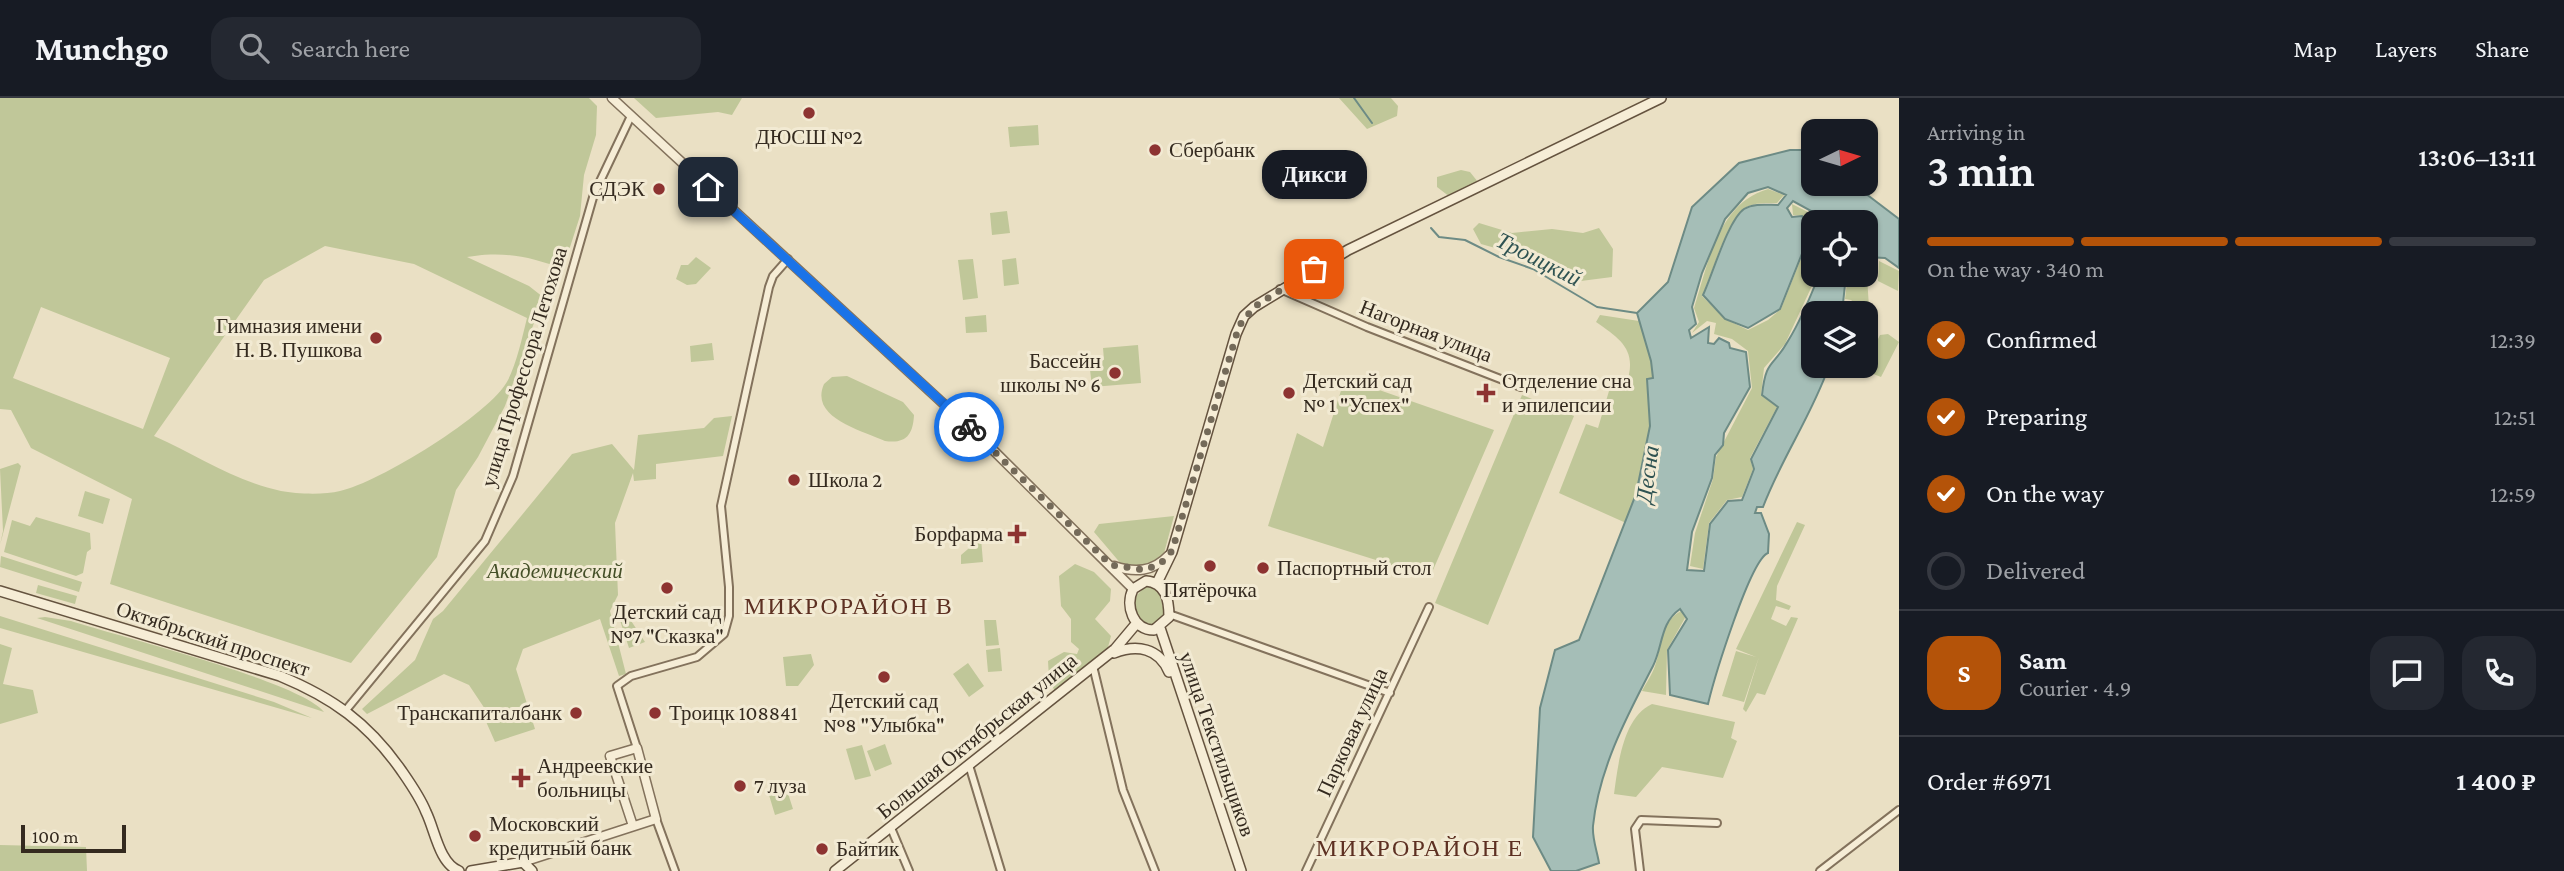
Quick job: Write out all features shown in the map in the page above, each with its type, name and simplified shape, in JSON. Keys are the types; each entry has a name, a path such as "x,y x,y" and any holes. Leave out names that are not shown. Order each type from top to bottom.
{"main road":[{"path":"1157,583 1172,551 1239,326 1254,307 1279,289 1348,250 1661,98"},
{"path":"1141,582 1157,583 1166,592 1169,614 1160,628 1146,630 1136,624 1130,600 1133,589 1141,582"},
{"name":"Октябрьский проспект","path":"0,591 280,676 319,693 346,710 372,734 400,769 422,804 444,856 456,870"},
{"name":"Большая Октябрьская улица","path":"835,871 1106,656 1136,624"},
{"name":"улица Текстильщиков","path":"1160,628 1241,871"},
{"path":"1106,656 1133,647 1151,651 1165,663 1175,689 1182,695"},
{"path":"471,871 523,862 533,871"}],"street":[{"path":"612,98 985,442 1133,589"},
{"name":"улица Профессора Летохова","path":"346,710 485,541 513,476 593,194 631,116"},
{"path":"675,871 660,833 617,685 631,676 697,657 724,634 729,616 729,587 722,506 769,288 773,276 789,259"},
{"name":"Нагорная улица","path":"1279,289 1373,330 1521,387"},
{"path":"1111,565 1145,570 1161,563 1172,551"},
{"name":"Парковая улица","path":"1306,871 1429,607"},
{"path":"1169,614 1390,693"},
{"path":"1093,666 1123,790 1155,871"},
{"path":"633,826 610,756 636,748"},
{"path":"969,765 1001,871"},
{"path":"1820,871 1899,810"},
{"path":"523,862 656,819"},
{"path":"1640,871 1635,829 1641,820 1717,823"},
{"path":"891,828 909,871"}],"green space":[{"path":"0,98 589,98 597,106 596,135 584,175 580,216 563,269 516,256 467,257 529,286 543,297 505,406 478,457 456,490 437,557 351,663 110,584 132,499 31,448 11,410 0,409","holes":["325,246 414,264 527,318 511,373 497,394 457,428 405,461 357,485 319,494 264,487 154,436 264,280","41,307 170,358 143,429 13,378"]},
{"path":"634,98 742,98 732,115 718,112 656,118"},
{"path":"1339,98 1391,98 1398,106 1397,116 1367,129"},
{"path":"1038,125 1039,145 1010,147 1008,127"},
{"path":"1461,170 1470,172 1478,182 1450,197 1437,187 1437,177"},
{"path":"1768,189 1784,195 1777,203 1753,205 1739,214 1726,235 1702,296 1725,319 1748,330 1768,320 1781,309 1801,259 1801,287 1811,287 1805,301 1801,301 1801,310 1785,344 1764,368 1761,395 1777,407 1750,458 1753,469 1742,497 1727,500 1709,523 1703,569 1690,566 1695,533 1713,479 1716,457 1752,388 1748,351 1732,339 1714,334 1716,323 1707,321 1692,333 1699,322 1694,308 1710,255 1726,221 1737,207 1751,196"},
{"path":"1792,204 1804,210 1801,210 1801,216 1793,215"},
{"path":"1007,211 1010,233 992,235 990,213"},
{"path":"1479,223 1512,233 1552,229 1583,233 1599,228 1613,249 1612,277 1581,281 1541,261 1481,244 1473,229"},
{"path":"696,257 711,268 696,284 687,285 676,279 681,265 688,265"},
{"path":"1016,258 1019,284 1004,286 1002,260"},
{"path":"973,259 978,298 963,300 958,260"},
{"path":"1879,261 1899,271 1898,291 1878,281"},
{"path":"1846,287 1868,287 1869,301 1845,299"},
{"path":"986,315 987,332 966,333 965,317"},
{"path":"1600,315 1639,321 1651,361 1653,379 1647,379 1650,426 1636,494 1626,523 1559,493 1586,424 1598,428 1609,391 1626,385 1629,373 1629,355 1620,341 1596,322"},
{"path":"1888,334 1899,342 1881,377 1878,376 1880,335"},
{"path":"712,343 714,360 691,362 690,346"},
{"name":"Бассейн школы № 6","path":"1138,345 1141,383 1092,387 1089,361 1104,360 1103,348"},
{"path":"847,376 903,402 914,415 907,437 898,441 885,441 840,421 831,414 824,406 821,396 824,384 832,377"},
{"path":"1345,378 1358,387 1362,384 1494,430 1430,577 1268,526 1297,433 1323,447"},
{"path":"1522,395 1574,416 1488,625 1435,603"},
{"name":"Академический","path":"732,416 723,456 656,464 656,479 634,481 633,473 615,523 618,595 610,611 626,674 619,676 600,619 523,649 516,669 535,729 495,742 484,717 489,715 469,685 444,674 367,714 362,709 415,660 433,619 443,611 572,454 612,444 634,470 638,435 704,428 714,418"},
{"path":"18,463 21,466 0,545 3,531 0,469"},
{"path":"85,491 110,499 103,524 78,516"},
{"path":"1174,516 1163,557 1141,568 1122,565 1094,532 1099,524"},
{"path":"36,517 90,533 91,549 87,552 83,573 76,576 4,552 12,520 30,526"},
{"path":"1797,522 1805,525 1777,586 1776,600 1791,606 1789,610 1776,606 1771,619 1786,626 1791,617 1798,618 1765,695 1757,693 1746,712 1743,709 1759,657 1744,702 1722,696 1736,651 1756,657 1736,649"},
{"path":"981,538 983,562 961,564 961,555"},
{"path":"1,556 82,582 79,592 0,567"},
{"path":"1075,564 1094,572 1111,589 1110,601 1095,619 1111,636 1107,651 1055,692 1049,678 1048,661 1064,652 1077,654 1079,649 1071,642 1071,619 1061,606 1059,576"},
{"path":"38,585 77,596 75,604 36,593"},
{"path":"1146,586 1158,590 1165,614 1155,625 1145,625 1137,618 1134,598"},
{"path":"619,604 645,642 629,648 616,608"},
{"path":"1681,611 1685,618 1667,650 1666,695 1642,691 1655,666 1665,628"},
{"path":"0,616 274,702 312,718 0,628"},
{"path":"37,618 71,621 246,674 309,700 324,712"},
{"path":"984,620 996,620 999,645 986,646"},
{"path":"0,644 12,648 3,684 33,690 38,713 0,724"},
{"path":"1000,648 1002,671 988,672 986,650"},
{"path":"811,654 814,665 798,686 786,686 783,657"},
{"path":"968,663 984,686 969,697 953,674"},
{"path":"1652,704 1735,722 1731,738 1737,741 1723,778 1662,767 1636,797 1614,794 1620,756 1628,731 1642,710"},
{"path":"885,744 892,764 875,771 867,751"},
{"path":"862,745 871,776 855,780 846,749"},
{"path":"785,784 793,809 775,815 769,795 776,786"},
{"path":"0,845 86,847 87,871 0,871"}],"water":[{"name":"Десна","path":"1790,150 1801,150 1801,196 1869,196 1899,219 1899,268 1885,258 1878,258 1878,210 1809,210 1793,201 1787,208 1792,217 1801,216 1801,256 1780,309 1748,328 1725,319 1703,295 1726,236 1738,215 1752,206 1778,205 1786,195 1768,187 1748,193 1725,219 1702,273 1692,307 1696,324 1689,330 1691,338 1709,327 1708,343 1714,344 1719,338 1729,343 1730,348 1746,352 1750,387 1724,433 1723,445 1715,455 1712,478 1692,532 1687,570 1704,571 1710,524 1728,501 1742,500 1754,469 1751,459 1778,407 1762,395 1766,375 1801,317 1801,378 1824,378 1763,507 1757,507 1755,513 1761,513 1769,534 1768,553 1760,560 1743,597 1708,704 1670,695 1668,650 1687,619 1680,609 1665,628 1653,666 1624,723 1601,784 1593,826 1599,863 1576,871 1551,871 1533,837 1540,708 1555,650 1579,640 1636,494 1650,426 1647,379 1653,378 1651,361 1637,313 1668,282 1692,207 1739,163"},
{"path":"1814,287 1845,287 1843,301 1809,301"}],"waterway":[{"name":"Троицкий","path":"1354,98 1372,123"},
{"name":"Троицкий","path":"1431,228 1439,237 1465,240 1499,257 1533,269 1597,307 1637,313"}],"way so far":[{"path":"969,427 1111,565 1135,571 1152,568 1172,551 1213,407 1244,316 1279,289 1314,269"}],"place":[{"name":"ДЮСШ №2","path":"809,113"},
{"name":"Сбербанк","path":"1155,150"},
{"name":"СДЭК","path":"659,189"},
{"name":"Дикси","path":"1314,269"},
{"name":"Гимназия имени Н. В. Пушкова","path":"376,338"},
{"name":"Бассейн школы № 6","path":"1115,373"},
{"name":"Детский сад № 1 \"Успех\"","path":"1289,393"},
{"name":"Отделение сна и эпилепсии","path":"1486,393"},
{"name":"Школа 2","path":"794,480"},
{"name":"Борфарма","path":"1017,534"},
{"name":"Пятёрочка","path":"1210,566"},
{"name":"Паспортный стол","path":"1263,568"},
{"name":"Детский сад №7 \"Сказка\"","path":"667,588"},
{"name":"Детский сад №8 \"Улыбка\"","path":"884,677"},
{"name":"Транскапиталбанк","path":"576,713"},
{"name":"Троицк 108841","path":"655,713"},
{"name":"Андреевские больницы","path":"521,778"},
{"name":"7 луза","path":"740,786"},
{"name":"Московский кредитный банк","path":"475,836"},
{"name":"Байтик","path":"822,849"}],"district":[{"name":"МИКРОРАЙОН В","path":"849,605"},
{"name":"МИКРОРАЙОН Е","path":"1420,847"}],"route":[{"path":"708,187 969,427"}]}
